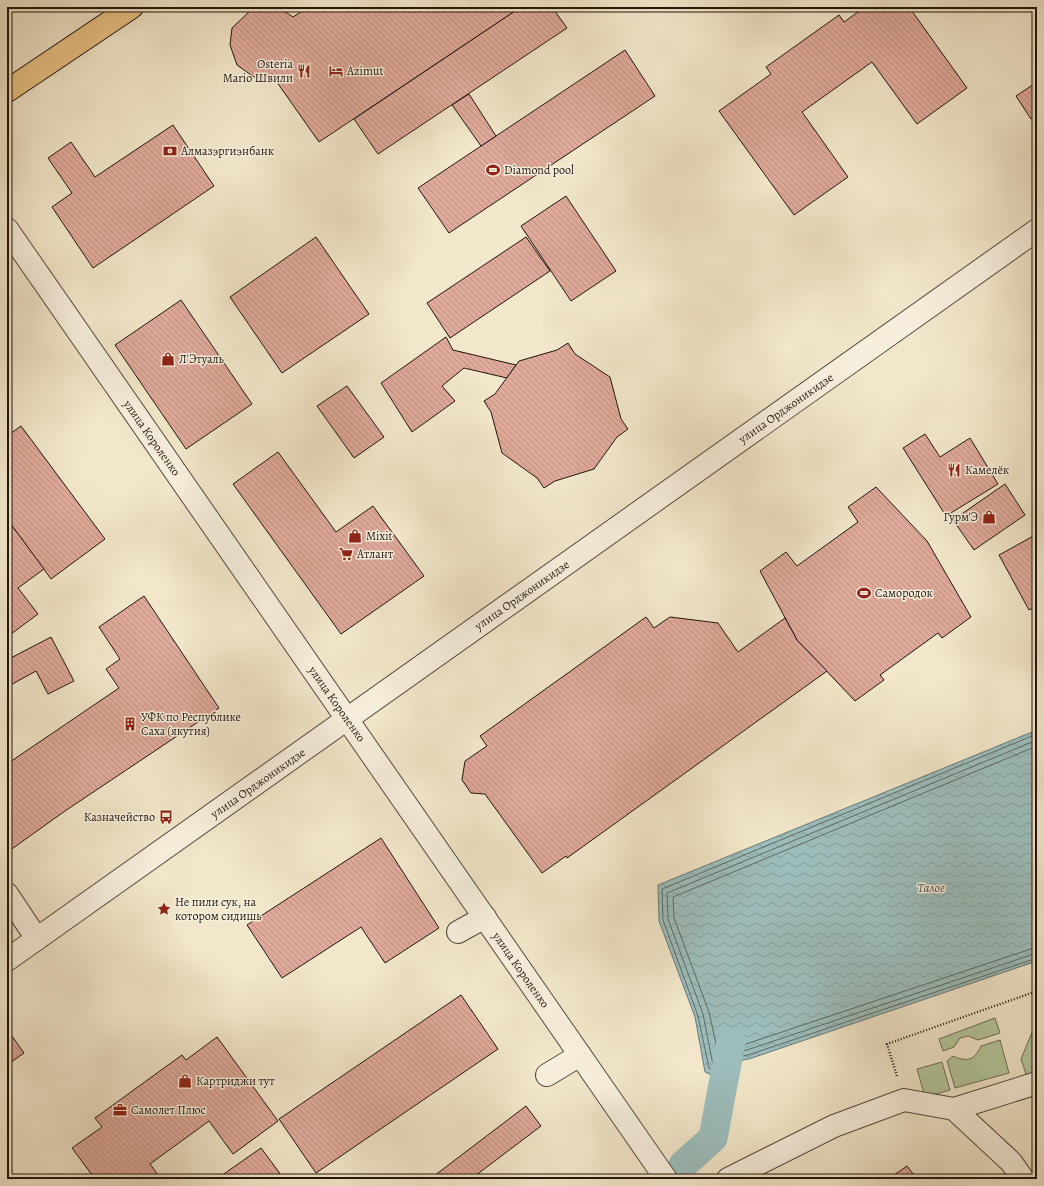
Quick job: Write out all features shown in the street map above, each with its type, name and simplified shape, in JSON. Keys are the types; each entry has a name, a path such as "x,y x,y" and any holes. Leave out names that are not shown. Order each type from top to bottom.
{"main road":[{"path":"7,91 132,7"}],"street":[{"name":"улица Короленко","path":"7,229 666,1179"},
{"name":"улица Орджоникидзе","path":"7,960 1037,230"},
{"path":"7,894 37,939"},
{"path":"458,932 484,917"},
{"path":"547,1075 580,1055"},
{"path":"733,1178 834,1126 904,1100 954,1110 1037,1083"},
{"path":"954,1110 1011,1162 1023,1179"}],"path":[{"path":"904,1100 887,1044 1037,991"}],"green space":[{"path":"995,1018 1000,1033 978,1040 968,1036 960,1038 954,1047 943,1051 939,1039"},
{"path":"1037,1029 1037,1077 1028,1080 1021,1059 1033,1030"},
{"path":"1000,1040 1009,1073 955,1088 947,1061 953,1056 962,1059 970,1059 976,1055 981,1046"},
{"path":"942,1062 950,1090 925,1097 917,1069"}],"water":[{"name":"Талое","path":"1037,730 1037,961 749,1059 738,1061 730,1083 705,1072 695,1017 659,921 658,885"}],"building":[{"name":"Azimut","path":"278,7 293,17 308,7 521,7 319,142 274,78 254,77 237,65 230,45 232,28 252,9"},
{"path":"521,7 552,7 567,28 378,154 354,119"},
{"path":"865,7 909,7 967,88 917,124 872,62 802,112 848,177 794,215 719,111 771,74 766,67 839,15 844,22"},
{"name":"Diamond pool","path":"625,50 655,96 449,233 418,188"},
{"path":"1037,82 1037,115 1031,119 1016,96"},
{"path":"469,94 496,136 481,146 452,105"},
{"path":"173,125 214,186 93,268 52,207 72,193 48,158 71,142 95,177"},
{"path":"566,196 616,271 571,301 521,226"},
{"path":"316,237 369,314 282,373 230,297"},
{"path":"526,237 550,271 450,338 427,303"},
{"path":"181,300 252,404 186,449 115,345"},
{"path":"446,337 453,350 516,365 507,378 464,368 442,386 455,401 412,432 381,383"},
{"path":"568,343 575,354 610,377 621,419 628,429 617,437 594,469 555,481 544,488 537,478 502,453 491,412 484,401 495,394 519,361 557,350"},
{"path":"347,386 384,437 354,458 317,406"},
{"path":"21,426 105,539 51,579 7,519 7,436"},
{"name":"Камелёк","path":"925,434 940,457 970,438 998,484 946,516 903,448"},
{"name":"Атлант","path":"278,452 336,532 373,506 424,576 341,634 233,484"},
{"name":"Гурм'Э","path":"1005,484 1025,515 974,550 953,520"},
{"name":"Самородок","path":"876,487 927,541 971,617 942,638 938,633 880,675 884,680 855,701 797,640 760,571 786,552 797,566 858,522 848,507"},
{"path":"7,519 44,569 18,588 38,614 7,637"},
{"path":"1037,534 1037,606 1029,610 999,555"},
{"name":"УФК по Республике Саха (якутия)","path":"144,596 219,708 65,811 9,851 7,848 7,764 119,688 106,669 120,659 99,627"},
{"path":"646,617 654,628 670,617 718,623 738,652 785,618 797,640 827,671 567,858 566,856 542,873 485,794 471,793 462,780 465,761 487,746 480,736"},
{"path":"51,637 74,681 48,694 36,671 7,687 7,660"},
{"path":"381,838 439,928 385,963 361,927 282,978 247,925"},
{"path":"461,995 498,1049 316,1173 279,1119"},
{"path":"9,1032 24,1053 7,1065 7,1034"},
{"path":"217,1037 278,1121 233,1154 209,1121 150,1164 161,1179 95,1179 72,1148 102,1127 95,1118 182,1055 186,1060"},
{"path":"526,1106 541,1126 471,1179 430,1179"},
{"path":"261,1148 284,1179 218,1178"},
{"path":"907,1166 917,1179 888,1179"}],"waterway":[{"path":"683,1165 713,1138 731,1042"}],"place":[{"name":"Osteria Mario Швили","path":"304,71"},
{"name":"Azimut","path":"336,71"},
{"name":"Алмазэргиэнбанк","path":"170,151"},
{"name":"Diamond pool","path":"493,170"},
{"name":"Л'Этуаль","path":"168,359"},
{"name":"Камелёк","path":"954,470"},
{"name":"Гурм'Э","path":"989,517"},
{"name":"Mixit","path":"355,536"},
{"name":"Атлант","path":"346,554"},
{"name":"Самородок","path":"864,593"},
{"name":"УФК по Республике Саха (якутия)","path":"130,724"},
{"name":"Казначейство","path":"166,817"},
{"name":"Не пили сук, на котором сидишь","path":"164,909"},
{"name":"Картриджи тут","path":"185,1081"},
{"name":"Самолет Плюс","path":"120,1110"}]}
